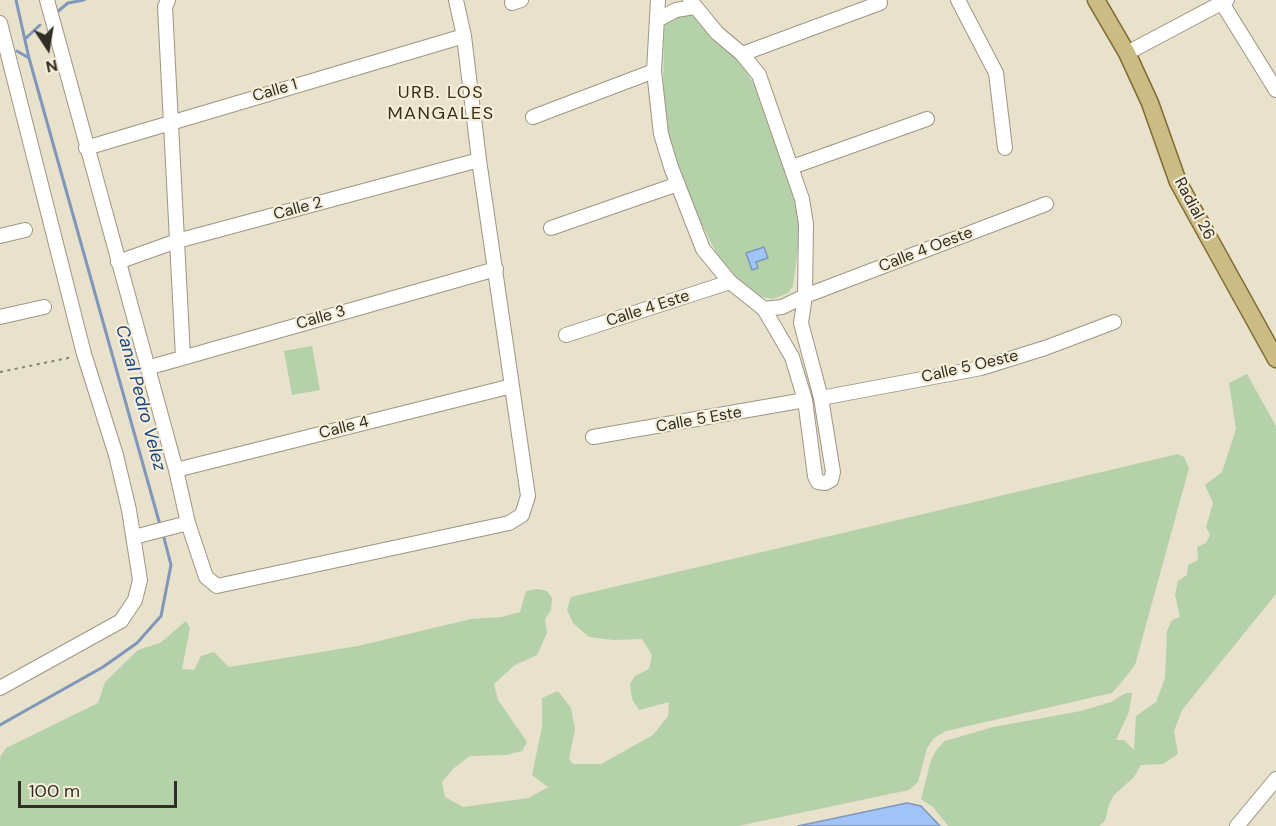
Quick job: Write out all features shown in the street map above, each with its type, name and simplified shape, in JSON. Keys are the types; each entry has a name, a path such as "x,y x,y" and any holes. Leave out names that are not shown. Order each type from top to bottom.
{"main road":[{"name":"Radial 26","path":"1096,0 1127,53 1150,103 1178,182 1276,359"}],"street":[{"path":"47,0 176,470 188,523 206,577 217,586 509,523 522,515 528,496 479,160 464,36 456,0"},
{"path":"168,0 165,7 183,357"},
{"path":"658,0 659,19 654,71 661,134 678,184 703,249 730,282 764,309 792,357 804,400 815,476 818,482 825,483 831,480 833,472 821,398 801,323 805,296 806,224 802,199 767,93 759,75 742,54 717,33 692,3 659,19"},
{"path":"958,0 996,73 1005,148"},
{"path":"1127,53 1225,1 1275,88"},
{"path":"742,54 880,3"},
{"path":"0,24 84,354 139,536 140,580 135,600 121,621 0,688"},
{"name":"Calle 1","path":"86,148 464,36"},
{"path":"533,117 654,71"},
{"path":"792,167 927,119"},
{"name":"Calle 2","path":"118,262 177,241 479,160"},
{"path":"551,228 678,184"},
{"name":"Calle 4 Oeste","path":"764,309 782,307 805,296 1046,204"},
{"path":"0,236 25,230"},
{"name":"Calle 3","path":"147,368 496,269"},
{"name":"Calle 4 Este","path":"567,336 730,282"},
{"path":"0,317 44,307"},
{"name":"Calle 5 Oeste","path":"821,398 981,368 1045,348 1114,322"},
{"path":"778,330 801,323"},
{"name":"Calle 4","path":"176,470 512,386"},
{"name":"Calle 5 Este","path":"593,437 804,400"},
{"path":"139,536 188,523"},
{"path":"1237,826 1276,779"}],"path":[{"path":"0,372 84,354"}],"green space":[{"path":"689,14 697,18 721,46 738,59 752,81 765,105 798,197 801,224 793,286 788,293 773,299 762,297 739,280 720,260 692,205 677,166 666,125 663,96 664,31 665,24 676,17"},
{"path":"312,346 320,390 292,395 284,351"},
{"path":"1247,374 1276,426 1276,594 1182,710 1174,731 1178,754 1163,764 1141,765 1134,777 1114,795 1105,821 1099,826 948,826 933,807 921,799 931,760 945,741 993,727 1081,711 1111,702 1126,693 1132,693 1129,712 1116,740 1124,740 1134,750 1136,716 1156,702 1165,678 1167,631 1172,620 1180,617 1175,595 1178,581 1187,575 1188,565 1198,560 1197,547 1206,543 1210,535 1206,527 1213,503 1205,485 1222,472 1236,429 1229,383"},
{"path":"1178,454 1184,457 1189,468 1135,665 1129,673 1112,693 946,731 934,738 927,748 918,782 909,790 738,826 0,826 0,757 6,748 98,703 105,682 138,650 160,643 186,621 190,628 182,669 194,670 201,656 214,652 229,667 358,646 471,619 502,617 520,612 526,591 537,589 547,591 552,598 551,610 545,619 547,633 537,655 515,665 494,684 498,700 527,742 522,751 506,755 470,756 454,768 442,782 445,797 463,807 529,798 548,787 532,775 542,727 542,698 558,691 571,708 575,729 569,759 573,764 601,764 653,735 668,716 669,702 639,710 632,699 630,684 635,676 649,669 652,655 642,639 613,640 589,637 573,623 567,610 571,597"}],"water":[{"path":"764,247 768,258 756,262 758,268 752,270 746,253"},
{"path":"907,803 921,806 940,826 798,826"}],"waterway":[{"name":"Canal Pedro Velez","path":"16,0 29,58 160,525"},
{"path":"57,12 68,3 84,0"},
{"path":"25,39 40,25"},
{"path":"17,51 29,58"},
{"name":"Canal Pedro Velez","path":"0,725 103,667 137,643 161,616 171,565 163,534"}],"district":[{"name":"URB. LOS MANGALES","path":"441,103"}]}
